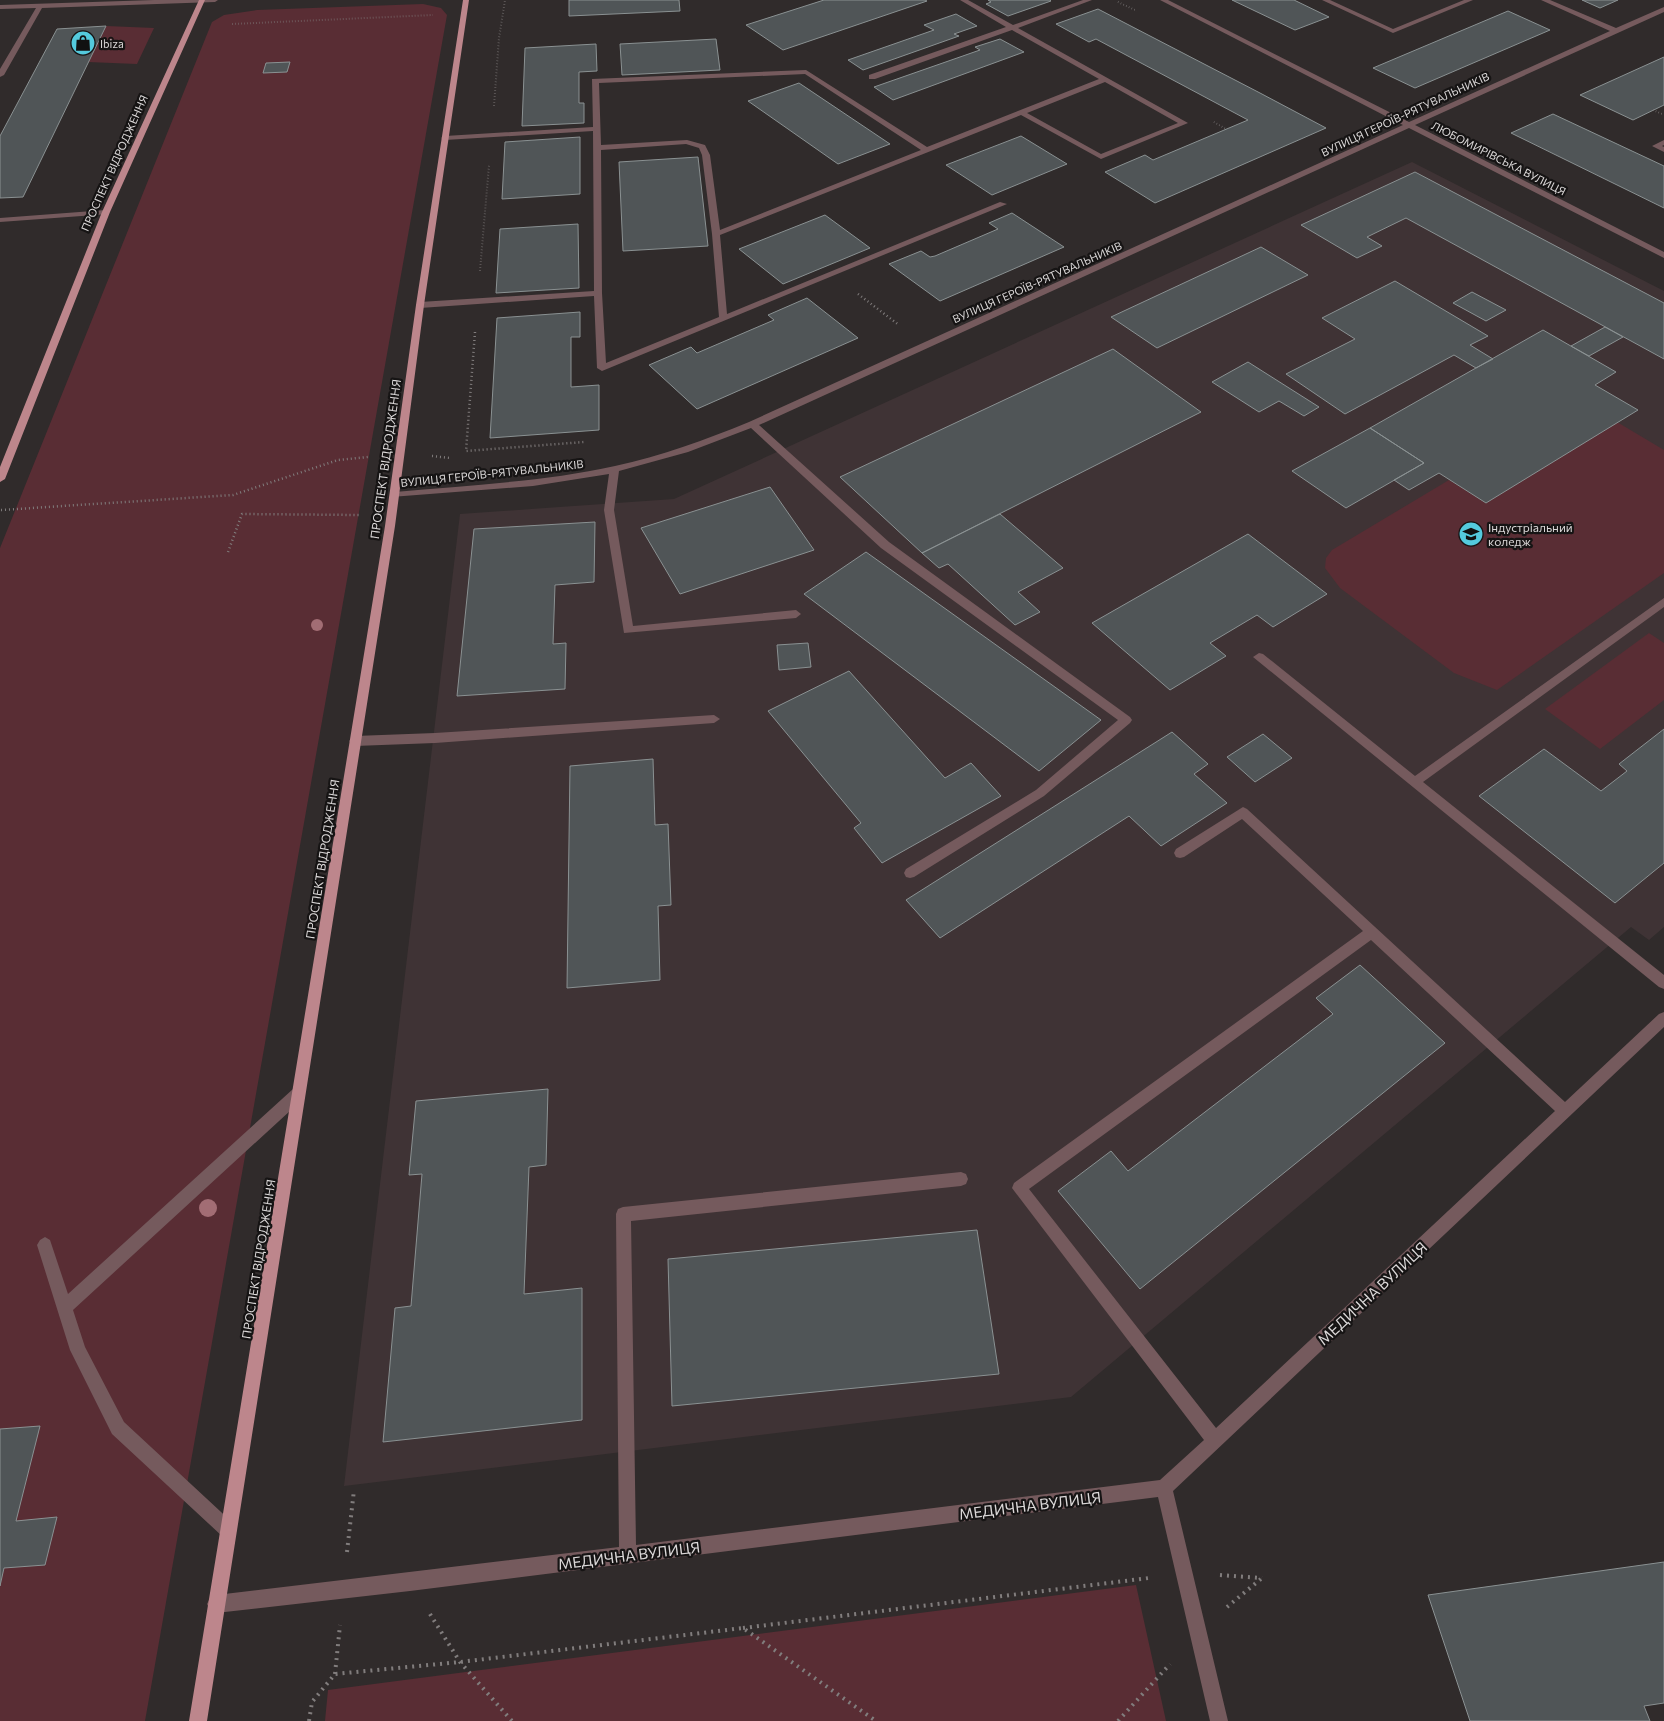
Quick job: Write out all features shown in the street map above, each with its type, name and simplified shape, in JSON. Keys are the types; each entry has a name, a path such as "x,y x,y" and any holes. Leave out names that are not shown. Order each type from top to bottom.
{"main road":[{"name":"ПРОСПЕКТ ВІДРОДЖЕННЯ","path":"0,479 106,212 202,0"},
{"name":"ПРОСПЕКТ ВІДРОДЖЕННЯ","path":"198,1721 395,495 420,305 466,0"}],"street":[{"path":"0,7 215,0"},
{"path":"963,0 1184,122 1101,156 1021,112"},
{"path":"872,77 1089,0"},
{"name":"ЛЮБОМИРІВСЬКА ВУЛИЦЯ","path":"1162,0 1664,254"},
{"path":"1325,0 1393,31 1470,0"},
{"path":"1544,0 1616,31"},
{"path":"0,75 40,6"},
{"name":"ВУЛИЦЯ ГЕРОЇВ-РЯТУВАЛЬНИКІВ","path":"395,495 548,480 614,469 694,448 752,424 1664,9"},
{"path":"926,149 806,72 595,82 598,293 602,368 1003,204"},
{"path":"716,234 1105,79"},
{"path":"445,138 596,129"},
{"path":"597,148 687,142 702,147 706,155 716,234 723,318"},
{"path":"1664,142 1656,146 1664,150"},
{"path":"0,220 106,212"},
{"path":"420,305 598,293"},
{"path":"752,424 885,546 1126,720 1040,794 910,873"},
{"path":"614,469 610,510 628,630 796,614"},
{"path":"1415,782 1664,602"},
{"path":"1259,658 1664,983"},
{"path":"356,741 714,719"},
{"path":"1180,853 1243,812 1565,1111"},
{"path":"1215,1441 1019,1188 1372,932"},
{"name":"МЕДИЧНА ВУЛИЦЯ","path":"216,1604 410,1582 1164,1488 1664,1018"},
{"path":"65,1307 298,1094"},
{"path":"628,1555 623,1214 961,1179"},
{"path":"45,1246 78,1350 118,1428 228,1530"},
{"path":"1164,1488 1219,1721"}],"path":[{"path":"190,25 464,14"},
{"path":"1653,110 1664,115"},
{"path":"832,273 900,326"},
{"path":"0,510 233,495 338,460 401,454 456,458"},
{"path":"228,552 242,514 368,515 390,526"},
{"path":"310,1721 312,1702 335,1674 460,1662 1184,1573 1262,1578"},
{"path":"410,1582 460,1662 512,1721"},
{"path":"743,1628 876,1721"}],"shaded area":[{"path":"423,4 441,8 447,15 145,1721 0,1721 0,548 212,22 224,15 257,10"},
{"path":"106,26 154,28 137,64 88,62"},
{"path":"1412,162 1664,291 1664,927 1649,940 1631,927 1071,1397 344,1486 460,514 674,499"},
{"path":"1617,422 1664,450 1664,573 1497,690 1454,673 1340,588 1325,568 1326,558 1332,550 1449,480 1486,503"},
{"path":"1649,633 1664,643 1664,700 1600,749 1545,709"},
{"path":"1136,1585 1166,1721 325,1721 328,1690"}],"building":[{"path":"569,0 679,0 680,11 569,16"},
{"path":"824,0 927,1 783,50 746,25"},
{"path":"988,0 1051,1 1008,16 986,4 991,2"},
{"path":"1232,0 1294,0 1329,17 1295,30"},
{"path":"1582,0 1618,0 1600,8"},
{"path":"1098,9 1326,128 1155,203 1105,172 1145,155 1153,160 1248,120 1096,39 1089,42 1056,24"},
{"path":"1508,11 1550,30 1415,88 1373,68"},
{"path":"956,14 977,26 954,34 959,36 863,70 848,60 934,30 924,25"},
{"path":"106,26 23,197 0,198 0,136 57,29"},
{"path":"716,39 720,70 622,75 620,44"},
{"path":"1000,39 1024,52 893,100 874,87 980,50 975,47"},
{"path":"596,44 597,71 579,72 579,103 584,103 584,123 522,126 525,48"},
{"path":"1664,57 1664,105 1633,120 1580,95"},
{"path":"290,62 287,72 263,73 266,63"},
{"path":"799,83 890,144 838,164 748,101"},
{"path":"1553,114 1664,166 1664,208 1511,133"},
{"path":"1021,136 1067,164 992,195 946,165"},
{"path":"580,137 580,194 502,199 505,142"},
{"path":"698,157 708,246 623,251 619,162"},
{"path":"1415,172 1664,303 1664,359 1406,218 1367,237 1382,246 1357,258 1301,225"},
{"path":"1012,213 1064,247 940,301 889,264 921,251 930,257 935,256 998,229 989,223"},
{"path":"825,215 870,248 783,284 739,249"},
{"path":"578,224 579,288 496,293 500,229"},
{"path":"1261,247 1308,275 1157,348 1111,317"},
{"path":"1395,281 1488,336 1470,345 1493,359 1476,368 1454,355 1345,414 1286,374 1355,339 1322,318"},
{"path":"1472,292 1506,310 1486,321 1453,303"},
{"path":"807,298 858,338 697,409 649,365 691,347 697,353 774,320 768,315"},
{"path":"580,312 580,337 571,337 571,387 599,385 599,430 490,438 497,318"},
{"path":"1605,327 1623,337 1589,356 1571,346"},
{"path":"1543,330 1616,372 1595,385 1638,410 1486,503 1439,473 1409,490 1394,480 1424,463 1370,428"},
{"path":"1113,349 1201,412 922,553 840,477"},
{"path":"1248,362 1319,407 1304,416 1279,401 1259,412 1212,382"},
{"path":"1370,428 1424,463 1346,508 1292,471"},
{"path":"770,487 814,550 680,594 641,528"},
{"path":"1000,514 1063,568 1018,592 1040,612 1015,625 948,564 939,568 922,553"},
{"path":"595,522 594,582 555,585 553,644 566,643 565,689 457,696 474,529"},
{"path":"1248,534 1327,594 1273,627 1257,615 1210,643 1226,656 1170,690 1092,623"},
{"path":"866,552 1101,720 1039,771 804,594"},
{"path":"808,643 811,667 779,670 777,645"},
{"path":"849,671 945,778 971,763 1001,796 882,863 854,828 861,823 768,711"},
{"path":"1664,729 1664,863 1615,903 1479,796 1544,749 1601,791 1627,771 1619,764"},
{"path":"1172,732 1208,764 1194,774 1227,803 1161,846 1129,816 940,938 906,900"},
{"path":"1263,734 1292,758 1255,782 1227,757"},
{"path":"653,759 655,825 668,824 671,905 658,906 660,980 567,988 570,766"},
{"path":"1360,965 1445,1043 1140,1289 1058,1191 1111,1151 1128,1171 1333,1014 1316,998"},
{"path":"548,1089 546,1165 529,1167 524,1294 582,1288 582,1420 383,1442 395,1308 411,1306 422,1174 409,1175 416,1101"},
{"path":"977,1230 999,1374 672,1406 668,1259"},
{"path":"40,1426 16,1521 57,1517 45,1565 4,1568 0,1586 0,1429"},
{"path":"1664,1562 1664,1703 1644,1706 1650,1721 1470,1721 1428,1595"}],"place":[{"name":"Ibiza","path":"83,43"},
{"name":"Індустріальний коледж","path":"1471,534"}]}
